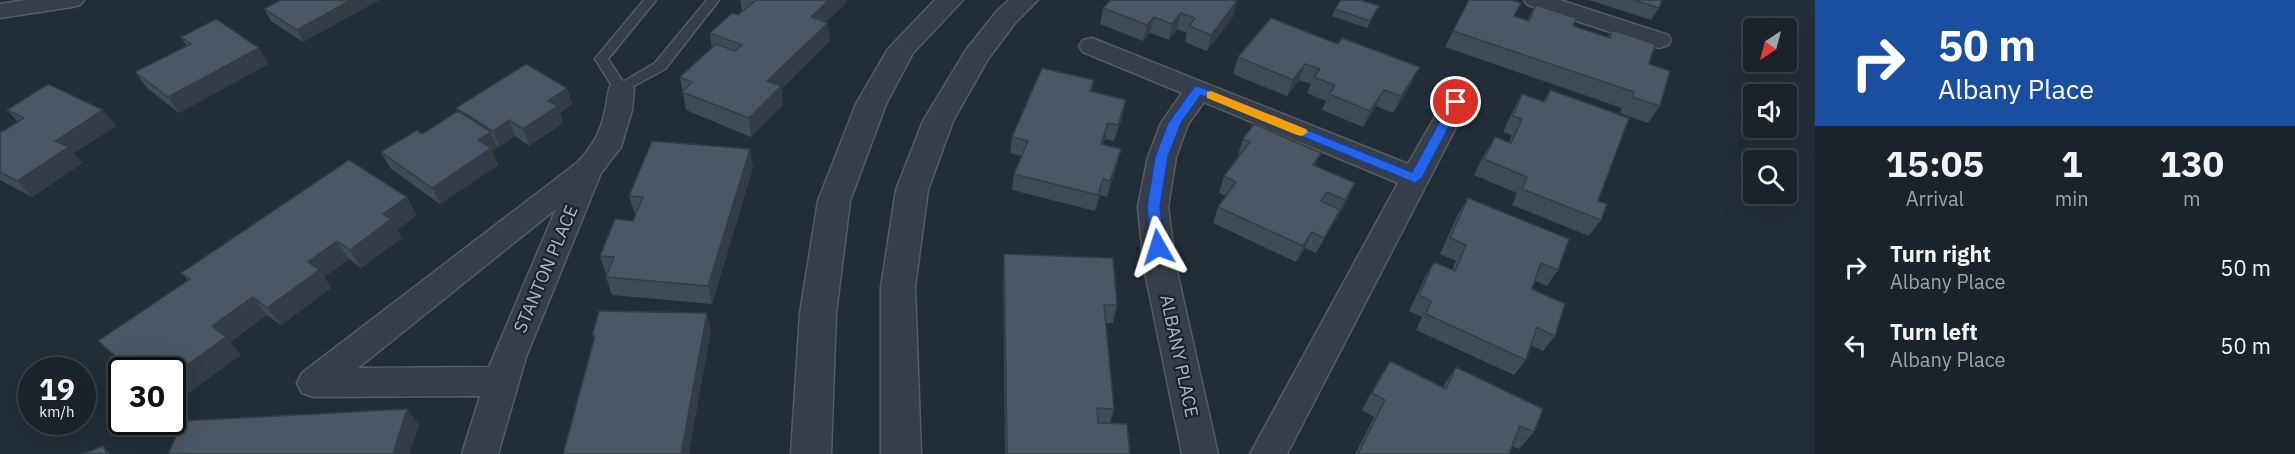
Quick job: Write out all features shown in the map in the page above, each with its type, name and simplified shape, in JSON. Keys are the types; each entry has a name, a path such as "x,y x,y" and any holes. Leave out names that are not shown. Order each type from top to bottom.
{"street":[{"path":"0,11 72,0"},
{"path":"811,454 818,313 834,201 871,104 902,49 950,0"},
{"path":"902,454 898,287 912,190 938,121 976,56 1006,17 1025,0"},
{"path":"1536,0 1659,40"},
{"path":"1092,46 1415,178"},
{"name":"STANTON PLACE","path":"480,454 509,357 588,169 607,147 619,110 621,89"},
{"name":"ALBANY PLACE","path":"1198,90 1171,131 1162,157 1153,207 1160,267 1200,454"},
{"path":"1268,454 1456,102"},
{"path":"502,381 314,383 588,169"}],"lane":[{"path":"650,0 602,59 621,89 660,66 713,0"}],"building":[{"path":"281,0 351,0 297,30 264,9"},
{"path":"756,0 829,0 811,17 828,23 767,81 781,86 749,118 682,92 692,82 680,77 716,44 735,51 742,45 710,33 732,13 738,15"},
{"path":"1111,0 1237,1 1211,35 1189,26 1195,18 1181,13 1172,24 1154,17 1147,25 1103,8"},
{"path":"1341,0 1360,0 1379,6 1370,21 1335,9"},
{"path":"1469,0 1512,0 1521,3 1514,16 1529,21 1536,5 1576,18 1573,26 1610,38 1612,30 1655,44 1649,64 1670,71 1660,106 1632,97 1634,92 1453,31"},
{"path":"1634,0 1662,0 1659,8"},
{"path":"1271,18 1338,44 1342,38 1420,67 1401,96 1384,90 1370,111 1329,94 1335,85 1314,77 1320,69 1305,64 1293,80 1238,57"},
{"path":"216,19 259,48 168,97 135,72 191,44 181,37"},
{"path":"526,64 567,88 548,101 558,106 523,129 509,120 493,131 456,108"},
{"path":"1042,68 1094,80 1090,91 1126,100 1118,125 1108,123 1101,144 1121,149 1110,181 1103,179 1098,195 1014,174 1028,141 1012,137"},
{"path":"48,84 103,110 55,141 69,147 17,181 0,172 0,133 24,118 7,110"},
{"path":"1550,90 1629,118 1598,201 1607,204 1601,220 1522,189 1527,177 1484,159 1495,137 1511,143 1522,119 1513,116 1522,94 1545,102"},
{"path":"458,111 491,132 478,140 491,148 432,188 381,152 417,130 422,134"},
{"path":"1254,124 1321,153 1313,165 1355,183 1345,200 1327,192 1321,201 1340,210 1324,238 1312,232 1303,246 1218,207 1236,182 1224,176 1250,142 1243,139"},
{"path":"652,141 750,149 708,286 606,277 614,257 600,256 615,219 633,221 643,197 629,196"},
{"path":"349,160 407,197 383,214 391,219 350,250 337,241 308,262 319,270 267,308 253,297 212,326 226,337 186,366 186,357 117,357 98,341 190,279 181,273"},
{"path":"1468,198 1569,239 1558,270 1541,263 1532,289 1565,304 1555,336 1537,327 1526,360 1426,314 1431,301 1419,295 1434,262 1455,271 1466,245 1450,238"},
{"path":"1004,254 1113,258 1117,305 1104,305 1114,409 1097,408 1098,423 1127,424 1130,454 1007,454"},
{"path":"599,311 707,313 681,454 563,454 595,336 592,336"},
{"path":"1390,361 1446,389 1456,367 1543,409 1534,432 1520,426 1509,454 1358,454 1385,400 1372,393"},
{"path":"407,409 393,454 168,454 177,435 186,435 186,421"},
{"path":"103,446 106,454 82,454"}],"slow traffic":[{"path":"1211,95 1302,132"}],"route":[{"path":"1158,247 1153,207 1162,157 1175,123 1198,90 1415,178 1456,102"}]}
